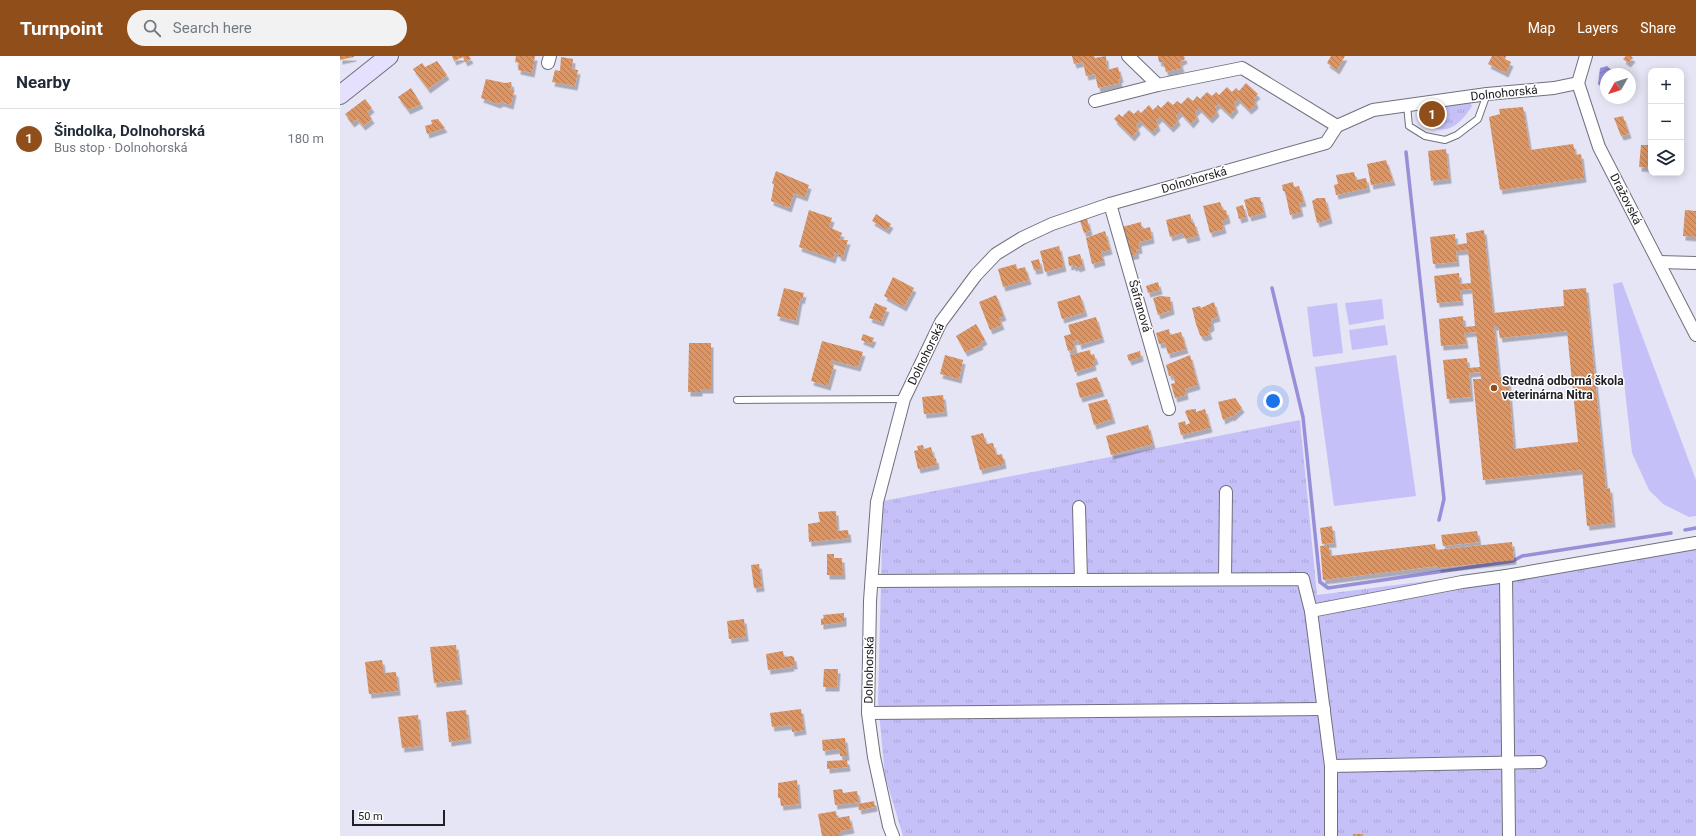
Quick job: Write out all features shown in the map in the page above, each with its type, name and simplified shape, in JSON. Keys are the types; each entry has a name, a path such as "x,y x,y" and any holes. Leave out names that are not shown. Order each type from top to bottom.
{"street":[{"path":"340,95 389,56"},
{"path":"1128,56 1158,85"},
{"path":"1578,83 1586,56"},
{"path":"1095,101 1158,85 1242,68 1337,126"},
{"name":"Dolnohorská","path":"893,836 889,826 874,757 868,713 872,581 877,502 904,399 941,322 976,275 996,254 1008,245 1052,224 1110,204 1326,143 1337,126 1373,110 1487,94 1554,88 1578,83"},
{"name":"Dražovská","path":"1578,83 1599,147 1696,335"},
{"name":"Šafranová","path":"1110,204 1169,409"},
{"path":"1659,262 1696,263"},
{"path":"1225,579 1226,492"},
{"path":"1079,507 1081,580"},
{"path":"1311,611 1462,582 1506,576 1696,543"},
{"path":"1506,576 1509,836"},
{"path":"872,581 1303,579 1311,611 1332,766 1331,836"},
{"path":"868,713 1324,709"},
{"path":"1332,766 1540,762"}],"lane":[{"path":"1407,105 1409,126 1424,136 1445,140 1457,135 1478,119 1487,94"},
{"path":"737,400 904,399"}],"green space":[{"path":"1470,102 1472,106 1468,113 1463,119 1452,127 1439,129 1432,127 1425,121 1425,110 1429,107 1430,115 1439,115 1440,104"},
{"path":"1622,282 1696,480 1696,516 1689,517 1663,504 1649,490 1632,453 1613,284"},
{"path":"1382,299 1384,319 1349,325 1345,303"},
{"path":"1337,303 1343,353 1313,357 1307,307"},
{"path":"1385,325 1388,345 1352,350 1349,330"},
{"path":"1396,355 1416,496 1334,506 1315,367"},
{"path":"1300,420 1317,595 1696,547 1696,836 903,836 885,776 878,702 883,501"}],"water":[{"path":"1600,68 1600,86 1598,84"}],"building":[{"path":"340,56 354,56 354,57 340,60"},
{"path":"452,56 469,56 471,59 465,62 463,57 454,61"},
{"path":"516,56 535,56 532,73 518,70 519,63 515,62"},
{"path":"1072,56 1094,56 1095,58 1106,56 1107,70 1118,67 1121,78 1119,79 1120,83 1098,88 1095,74 1086,76 1083,62 1074,64"},
{"path":"1158,56 1184,56 1185,59 1180,62 1182,68 1166,72 1163,62 1159,62"},
{"path":"1331,56 1345,56 1337,70 1327,63"},
{"path":"1492,56 1506,56 1505,59 1511,62 1506,73 1488,64"},
{"path":"1626,56 1631,56 1633,58 1628,63 1623,59"},
{"path":"561,57 573,59 572,69 578,70 575,86 552,82 555,70 560,71"},
{"path":"437,61 447,75 428,89 413,69 422,63 425,67"},
{"path":"486,79 505,83 511,82 512,87 509,89 514,91 511,105 501,102 498,104 481,98"},
{"path":"1246,83 1258,94 1254,98 1256,104 1249,110 1238,99 1234,103 1236,108 1230,115 1218,104 1215,107 1217,112 1210,119 1199,108 1195,112 1197,117 1191,124 1180,112 1176,116 1178,121 1171,128 1160,117 1156,121 1158,126 1152,132 1140,121 1136,125 1138,130 1132,137 1114,119 1119,114 1122,117 1129,110 1134,114 1138,110 1141,113 1149,105 1153,110 1158,105 1161,108 1168,101 1173,105 1177,101 1181,104 1188,97 1193,101 1197,96 1200,99 1207,92 1212,96 1216,92 1219,95 1227,87 1232,92 1236,88 1239,91"},
{"path":"411,88 421,104 408,110 398,97"},
{"path":"365,99 372,108 367,112 372,119 363,126 357,119 352,123 345,114"},
{"path":"1523,107 1530,150 1573,144 1576,155 1581,154 1584,178 1500,190 1489,117 1500,114 1499,109"},
{"path":"1623,116 1629,134 1621,136 1614,118"},
{"path":"438,119 445,128 427,134 425,126 432,124 431,120"},
{"path":"1641,145 1648,145 1648,168 1639,167"},
{"path":"1446,149 1449,179 1431,181 1428,151"},
{"path":"1386,160 1393,181 1371,185 1367,164"},
{"path":"776,171 809,185 805,197 794,193 789,208 771,201 774,184 772,183"},
{"path":"1354,172 1356,180 1366,178 1368,188 1336,195 1334,185 1338,184 1336,175"},
{"path":"1293,182 1294,187 1299,186 1304,202 1299,203 1301,212 1290,215 1285,191 1283,191 1282,185"},
{"path":"1260,197 1264,213 1249,217 1244,200"},
{"path":"1317,198 1325,198 1330,219 1317,223 1312,201"},
{"path":"1220,202 1223,210 1226,210 1228,219 1222,221 1224,229 1210,233 1203,206"},
{"path":"1243,205 1246,217 1239,219 1236,207"},
{"path":"809,210 832,218 829,227 842,233 839,240 848,240 843,257 838,256 839,254 835,252 833,259 799,247"},
{"path":"1685,210 1696,211 1696,237 1683,236"},
{"path":"876,214 891,224 887,230 872,221"},
{"path":"1190,214 1198,236 1185,239 1183,233 1170,237 1166,220"},
{"path":"1087,219 1090,231 1084,233 1080,221"},
{"path":"1141,222 1142,229 1150,227 1152,239 1139,242 1140,249 1136,250 1137,254 1130,256 1122,227"},
{"path":"1484,230 1493,313 1564,306 1563,290 1586,288 1606,489 1610,488 1613,523 1587,526 1582,470 1483,480 1473,379 1481,379 1480,372 1469,373 1471,397 1447,399 1443,360 1467,358 1468,368 1480,367 1476,332 1464,333 1466,344 1441,346 1439,319 1463,316 1464,327 1475,326 1472,289 1460,290 1461,301 1437,303 1434,276 1459,273 1460,284 1471,283 1468,250 1456,251 1457,262 1433,264 1430,237 1455,234 1456,245 1467,243 1466,233","holes":["1494,326 1498,326 1500,338 1567,331 1578,442 1514,449 1508,376 1499,377"]},
{"path":"1105,231 1110,250 1101,252 1103,261 1092,264 1086,238"},
{"path":"1059,246 1064,267 1045,272 1040,251"},
{"path":"1080,254 1083,266 1077,268 1077,266 1073,267 1073,265 1069,266 1068,257"},
{"path":"1039,259 1041,269 1034,270 1031,261"},
{"path":"1016,264 1017,269 1025,267 1029,280 1003,287 998,269"},
{"path":"893,277 914,288 904,307 884,296"},
{"path":"1158,282 1160,290 1148,293 1146,286"},
{"path":"784,288 804,293 802,300 800,299 796,321 777,316"},
{"path":"996,295 1004,316 999,318 1002,325 990,330 979,302"},
{"path":"1080,295 1085,312 1062,319 1057,302"},
{"path":"1160,296 1170,297 1172,310 1158,315 1153,298"},
{"path":"1214,302 1218,317 1211,319 1212,326 1208,329 1210,335 1203,337 1200,335 1192,308 1200,306 1201,308"},
{"path":"875,303 887,308 881,322 869,318"},
{"path":"1096,317 1102,338 1079,345 1078,340 1073,341 1075,349 1068,351 1064,336 1071,334 1068,325"},
{"path":"976,324 985,340 980,343 981,345 965,352 956,336"},
{"path":"1169,329 1170,335 1181,332 1186,349 1168,354 1165,343 1159,344 1156,333"},
{"path":"863,334 874,338 871,344 861,340"},
{"path":"822,341 863,352 858,367 831,360 830,364 834,365 828,386 811,381"},
{"path":"689,343 711,343 711,389 700,389 700,392 688,392"},
{"path":"1090,350 1091,355 1094,354 1096,360 1093,361 1094,366 1075,372 1070,355"},
{"path":"1140,351 1141,357 1129,361 1127,355"},
{"path":"945,355 963,360 959,379 940,374"},
{"path":"1190,355 1198,385 1185,389 1186,395 1175,398 1171,384 1175,383 1173,375 1169,376 1166,365"},
{"path":"1097,377 1102,392 1080,398 1076,383"},
{"path":"943,395 945,412 924,414 922,397"},
{"path":"1235,398 1242,408 1232,417 1231,416 1223,420 1218,402"},
{"path":"1107,399 1113,419 1094,425 1088,404"},
{"path":"1196,409 1196,412 1205,409 1210,428 1181,435 1178,423 1185,421 1186,425 1190,423 1185,412 1187,410"},
{"path":"1148,425 1153,444 1111,455 1106,436"},
{"path":"983,433 986,444 993,443 996,455 1002,454 1004,464 980,470 971,436"},
{"path":"923,445 924,449 931,447 934,459 936,458 937,465 918,469 914,451 918,450 917,446"},
{"path":"836,511 837,531 848,530 849,538 809,542 808,524 820,522 818,512"},
{"path":"1332,526 1334,543 1322,544 1320,528"},
{"path":"1477,531 1479,542 1443,546 1441,535"},
{"path":"1512,542 1514,560 1438,568 1438,566 1323,580 1320,546 1329,545 1330,556 1435,544 1436,550"},
{"path":"827,554 834,554 834,558 842,558 843,575 827,575"},
{"path":"759,564 762,587 754,588 751,565"},
{"path":"844,613 844,622 821,625 821,619 824,618 823,615"},
{"path":"744,619 746,637 729,639 727,621"},
{"path":"456,645 460,680 434,683 430,647"},
{"path":"783,651 784,657 794,657 795,665 791,665 792,667 768,670 766,654"},
{"path":"382,660 384,673 396,672 398,691 369,694 365,662"},
{"path":"824,669 838,669 837,687 823,687"},
{"path":"801,709 804,730 792,732 791,725 772,727 770,713"},
{"path":"466,710 469,739 449,742 446,712"},
{"path":"418,715 421,746 402,748 398,717"},
{"path":"845,738 847,756 840,756 839,749 823,751 822,740"},
{"path":"847,760 848,767 827,769 827,761"},
{"path":"797,780 799,804 781,806 780,798 778,798 778,783"},
{"path":"842,789 843,793 857,791 859,802 835,805 833,790"},
{"path":"874,801 875,807 859,810 858,804"},
{"path":"836,811 837,818 849,816 852,829 840,831 840,836 822,836 818,814"},
{"path":"1353,834 1363,834 1363,836 1353,836"}],"waterway":[{"path":"1406,152 1444,499 1439,520"},
{"path":"1272,288 1303,417 1320,582 1328,588 1513,561 1522,556 1671,533"},
{"path":"1685,530 1696,528"}],"place":[{"name":"Šindolka, Dolnohorská","path":"1432,114"},
{"name":"Stredná odborná škola veterinárna Nitra","path":"1494,388"}]}
